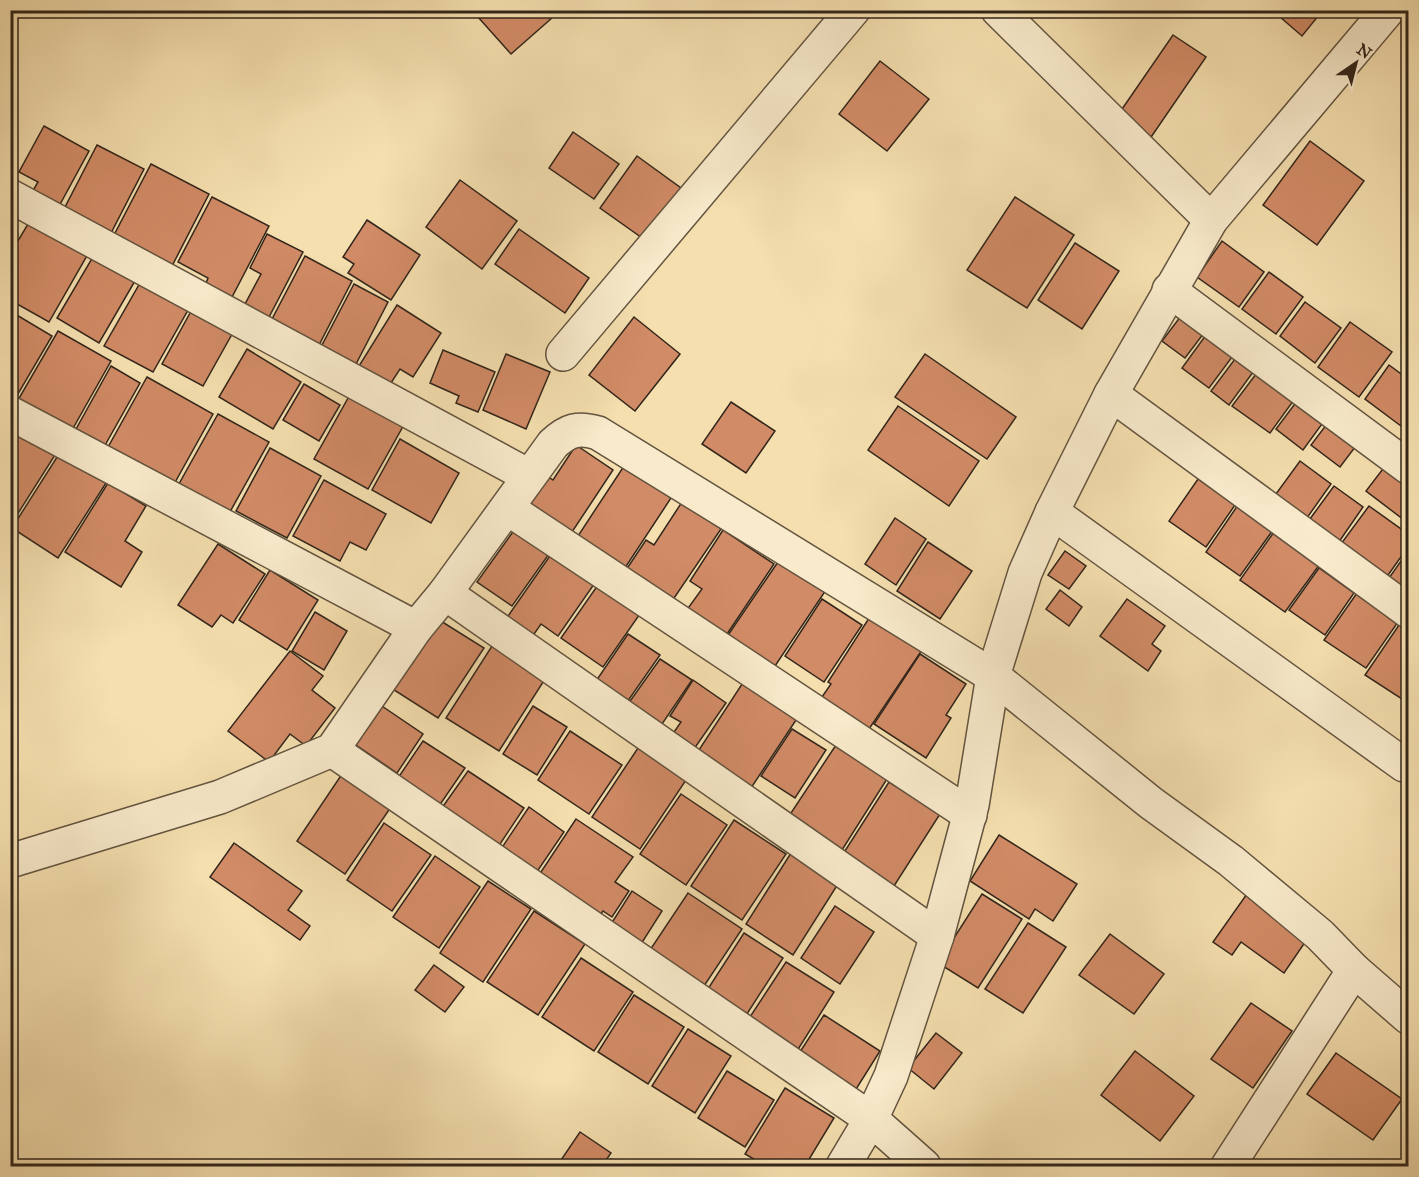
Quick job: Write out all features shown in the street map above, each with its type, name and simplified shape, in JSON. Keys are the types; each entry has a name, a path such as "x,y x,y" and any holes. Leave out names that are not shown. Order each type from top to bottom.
{"street":[{"path":"563,354 853,10"},
{"path":"999,10 1211,220"},
{"path":"843,1167 871,1119 891,1076 937,936 969,815 993,676 1025,573 1052,512 1111,394 1211,220 1388,10"},
{"path":"10,196 529,476"},
{"path":"1169,290 1408,467"},
{"path":"1111,394 1408,611"},
{"path":"10,413 416,628"},
{"path":"10,861 220,797 332,750 416,628 445,593 552,444 574,429 598,433 993,676 1151,803 1231,861 1320,935 1354,970 1408,1017"},
{"path":"507,508 969,815"},
{"path":"1052,512 1404,765"},
{"path":"445,593 937,936"},
{"path":"332,750 871,1119 924,1167"},
{"path":"1228,1167 1354,970"}],"building":[{"path":"485,10 561,10 511,54 478,17"},
{"path":"1272,10 1323,10 1302,36"},
{"path":"1173,35 1206,57 1147,143 1120,112"},
{"path":"880,61 929,99 887,151 839,114"},
{"path":"44,126 89,151 58,208 31,194 38,182 19,172"},
{"path":"573,132 619,164 594,199 549,168"},
{"path":"1310,141 1364,181 1317,245 1263,205"},
{"path":"97,145 144,169 110,235 63,211"},
{"path":"637,156 681,188 645,240 600,208"},
{"path":"151,164 209,194 171,268 113,237"},
{"path":"460,180 517,221 482,269 426,227"},
{"path":"212,197 269,226 231,299 205,286 208,278 178,262"},
{"path":"1015,197 1074,235 1027,308 967,270"},
{"path":"34,214 92,247 49,322 10,300 10,254"},
{"path":"367,220 420,255 391,300 348,273 354,264 343,257"},
{"path":"519,229 589,278 565,313 495,264"},
{"path":"10,230 18,234 10,247"},
{"path":"267,234 303,252 268,319 244,306 261,274 250,268"},
{"path":"1222,241 1264,272 1239,307 1197,277"},
{"path":"1075,243 1119,271 1082,329 1038,300"},
{"path":"97,250 139,274 99,343 57,318"},
{"path":"305,256 352,281 319,345 271,321"},
{"path":"1269,272 1303,297 1276,334 1242,309"},
{"path":"144,276 192,303 153,372 104,346"},
{"path":"354,284 388,302 356,364 321,347"},
{"path":"1305,302 1341,328 1315,363 1280,336"},
{"path":"195,304 236,327 203,386 162,364"},
{"path":"397,305 441,333 413,377 400,369 389,386 359,366"},
{"path":"10,311 52,336 15,399 10,396"},
{"path":"1184,312 1207,329 1185,358 1162,341"},
{"path":"634,317 680,354 635,411 589,375"},
{"path":"1350,322 1392,352 1359,397 1318,367"},
{"path":"1211,328 1238,349 1209,388 1182,368"},
{"path":"58,331 111,361 72,430 18,400"},
{"path":"247,349 301,382 273,429 219,397"},
{"path":"443,350 495,372 478,412 456,403 459,396 430,383"},
{"path":"1241,351 1259,364 1229,405 1211,391"},
{"path":"506,354 550,372 526,429 483,410"},
{"path":"925,354 1016,417 987,459 895,397"},
{"path":"1389,365 1408,379 1408,415 1401,426 1365,399"},
{"path":"111,366 140,383 104,447 75,431"},
{"path":"1262,366 1299,393 1270,433 1232,406"},
{"path":"147,377 213,414 173,486 107,449"},
{"path":"304,384 340,405 319,441 283,420"},
{"path":"352,391 406,421 368,489 314,459"},
{"path":"1303,393 1330,413 1303,450 1276,429"},
{"path":"731,402 775,431 746,473 702,444"},
{"path":"898,406 979,461 949,506 868,450"},
{"path":"218,414 269,442 226,519 175,491"},
{"path":"1333,416 1362,438 1340,467 1311,445"},
{"path":"13,429 55,455 10,526 10,433"},
{"path":"400,439 459,473 431,523 372,490"},
{"path":"576,445 613,470 568,538 526,509 547,476 553,480"},
{"path":"270,448 321,476 287,538 236,511"},
{"path":"59,454 106,483 58,558 12,528"},
{"path":"1300,461 1331,484 1304,522 1273,498"},
{"path":"1389,461 1408,475 1408,523 1366,491"},
{"path":"624,466 671,498 623,571 576,539"},
{"path":"1198,479 1235,505 1206,547 1169,521"},
{"path":"324,480 386,514 366,550 350,542 340,561 293,536"},
{"path":"108,483 146,506 125,541 142,552 121,587 65,552"},
{"path":"1334,486 1363,507 1334,549 1307,523"},
{"path":"682,502 721,529 668,607 622,576 646,540 654,545"},
{"path":"1238,505 1273,530 1240,576 1206,552"},
{"path":"1369,506 1408,534 1408,547 1381,585 1335,552"},
{"path":"895,518 926,539 896,585 865,564"},
{"path":"515,529 549,554 512,606 477,582"},
{"path":"723,530 774,564 725,637 686,611 702,589 690,581"},
{"path":"1274,532 1320,564 1285,612 1240,580"},
{"path":"928,542 972,571 940,619 897,591"},
{"path":"218,544 265,574 233,623 221,615 212,627 178,605"},
{"path":"554,550 597,580 558,636 541,624 532,637 506,619"},
{"path":"1065,551 1086,566 1069,589 1048,575"},
{"path":"1408,551 1408,606 1382,588"},
{"path":"780,559 826,590 773,669 726,638"},
{"path":"1319,568 1354,593 1325,635 1289,610"},
{"path":"270,570 318,600 287,650 239,620"},
{"path":"600,582 642,611 603,667 561,638"},
{"path":"1060,590 1082,607 1069,626 1046,609"},
{"path":"1357,593 1398,622 1366,668 1324,640"},
{"path":"822,599 862,625 824,682 785,656"},
{"path":"1127,599 1165,626 1152,644 1161,651 1148,671 1100,636"},
{"path":"315,612 347,631 324,670 292,651"},
{"path":"871,615 922,650 863,738 815,707 831,684 828,682"},
{"path":"436,618 484,648 438,718 391,688"},
{"path":"1399,625 1408,631 1408,696 1405,701 1365,675"},
{"path":"628,634 660,655 625,705 594,684"},
{"path":"492,646 545,679 499,751 446,718"},
{"path":"290,651 323,676 312,690 335,708 306,746 290,734 269,762 228,731"},
{"path":"920,654 966,684 946,715 951,718 926,758 874,724"},
{"path":"660,659 692,680 660,727 628,704"},
{"path":"693,680 726,703 694,749 672,735 681,722 670,716"},
{"path":"744,681 798,717 751,788 697,753"},
{"path":"376,702 423,734 397,773 350,741"},
{"path":"533,706 567,727 537,775 503,754"},
{"path":"792,729 826,750 795,798 761,776"},
{"path":"570,731 622,765 589,814 538,780"},
{"path":"423,741 465,768 439,806 398,778"},
{"path":"836,745 887,779 842,850 789,816"},
{"path":"638,748 686,780 640,849 592,817"},
{"path":"468,771 524,808 496,850 439,812"},
{"path":"342,774 391,807 345,874 297,841"},
{"path":"889,782 940,814 894,886 843,854"},
{"path":"681,794 727,825 686,885 640,854"},
{"path":"529,807 564,832 532,879 497,855"},
{"path":"576,819 633,857 615,882 629,891 612,917 603,911 595,922 535,881"},
{"path":"734,820 786,854 742,920 691,886"},
{"path":"384,823 431,855 392,911 347,880"},
{"path":"999,835 1077,884 1053,921 1035,909 1029,919 970,881"},
{"path":"234,843 302,891 288,910 310,926 300,940 210,877"},
{"path":"791,853 838,884 793,955 746,924"},
{"path":"435,856 480,887 439,948 393,917"},
{"path":"488,881 531,909 483,982 440,953"},
{"path":"632,891 662,911 636,952 606,932"},
{"path":"1249,891 1310,935 1284,973 1241,942 1232,955 1213,942"},
{"path":"688,893 742,929 698,995 644,959"},
{"path":"982,894 1022,919 978,988 938,963"},
{"path":"835,906 874,932 840,984 801,958"},
{"path":"534,911 585,944 538,1015 487,982"},
{"path":"1028,923 1066,947 1023,1013 985,989"},
{"path":"744,933 783,958 743,1020 704,995"},
{"path":"1110,934 1164,974 1134,1014 1079,975"},
{"path":"581,958 633,992 594,1051 542,1017"},
{"path":"786,962 834,992 797,1051 748,1020"},
{"path":"434,965 464,987 445,1012 415,990"},
{"path":"634,995 684,1027 648,1084 598,1052"},
{"path":"1251,1003 1292,1031 1253,1088 1211,1059"},
{"path":"824,1015 880,1051 853,1094 796,1058"},
{"path":"688,1029 731,1056 695,1113 652,1086"},
{"path":"936,1033 962,1053 934,1089 908,1068"},
{"path":"1135,1051 1194,1096 1160,1141 1101,1095"},
{"path":"1336,1053 1402,1099 1373,1140 1307,1094"},
{"path":"727,1071 774,1100 745,1147 698,1118"},
{"path":"785,1088 834,1118 805,1166 766,1166 745,1154"},
{"path":"580,1132 611,1153 602,1166 557,1166"},
{"path":"611,1159 622,1166 606,1166"}]}
